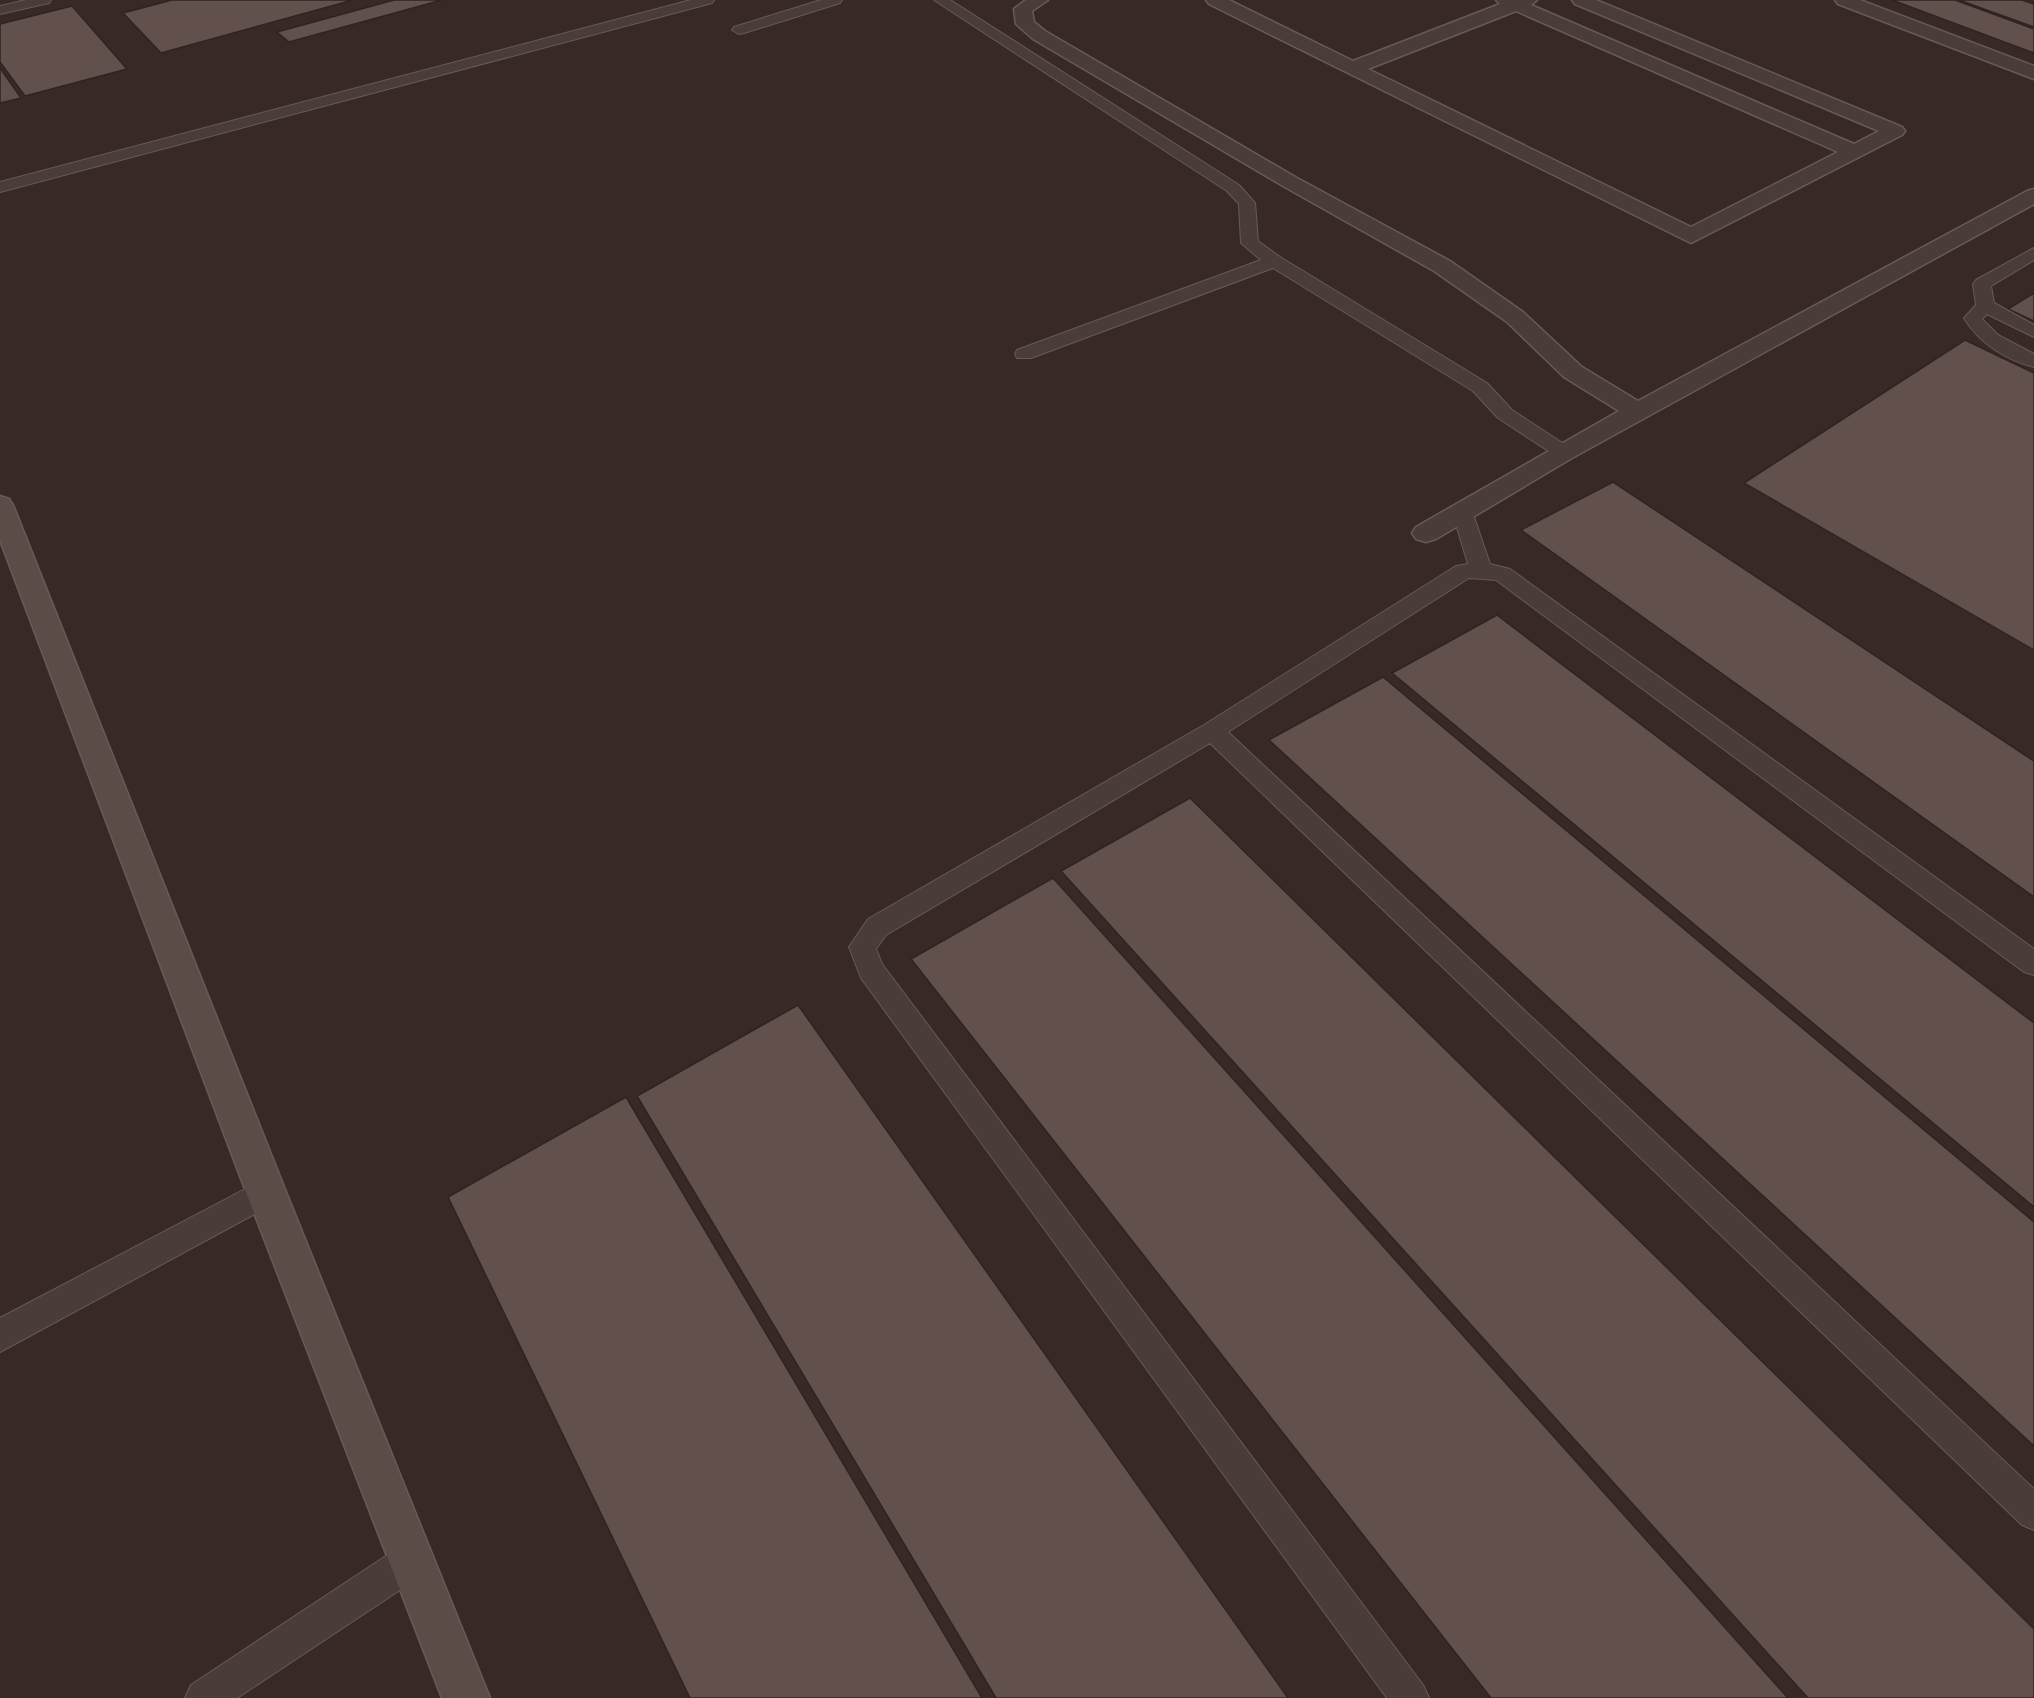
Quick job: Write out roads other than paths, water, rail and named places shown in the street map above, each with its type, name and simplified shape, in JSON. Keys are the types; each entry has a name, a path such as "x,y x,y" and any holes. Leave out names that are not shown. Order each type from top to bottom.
{"street":[{"path":"1039,0 1023,9 1024,24 1039,35 1290,182 1442,266 1515,317 1573,372 1637,411"},
{"path":"1215,0 1691,236 1895,131 1581,0"},
{"path":"1844,0 2034,73"},
{"path":"1353,68 1516,2 1855,152"},
{"path":"1426,533 1563,452 2034,195"},
{"path":"0,505 266,1192 466,1698"}],"lane":[{"path":"0,10 44,0"},
{"path":"0,187 707,0"},
{"path":"739,30 835,0"},
{"path":"941,0 1233,189 1247,203 1250,243 1274,261 1480,387 1505,414 1563,452"},
{"path":"1985,306 1982,284 2034,253"},
{"path":"1024,354 1274,261"},
{"path":"1985,306 2034,333"},
{"path":"1985,306 1973,318 1979,330 1998,344 2034,361"},
{"path":"1462,511 1481,570"},
{"path":"1410,1698 872,970 862,947 877,927 1212,731 1464,571 1481,570 1502,574 2034,964"},
{"path":"1212,731 2034,1513"},
{"path":"0,1336 266,1192"},
{"path":"204,1698 411,1561"}]}
